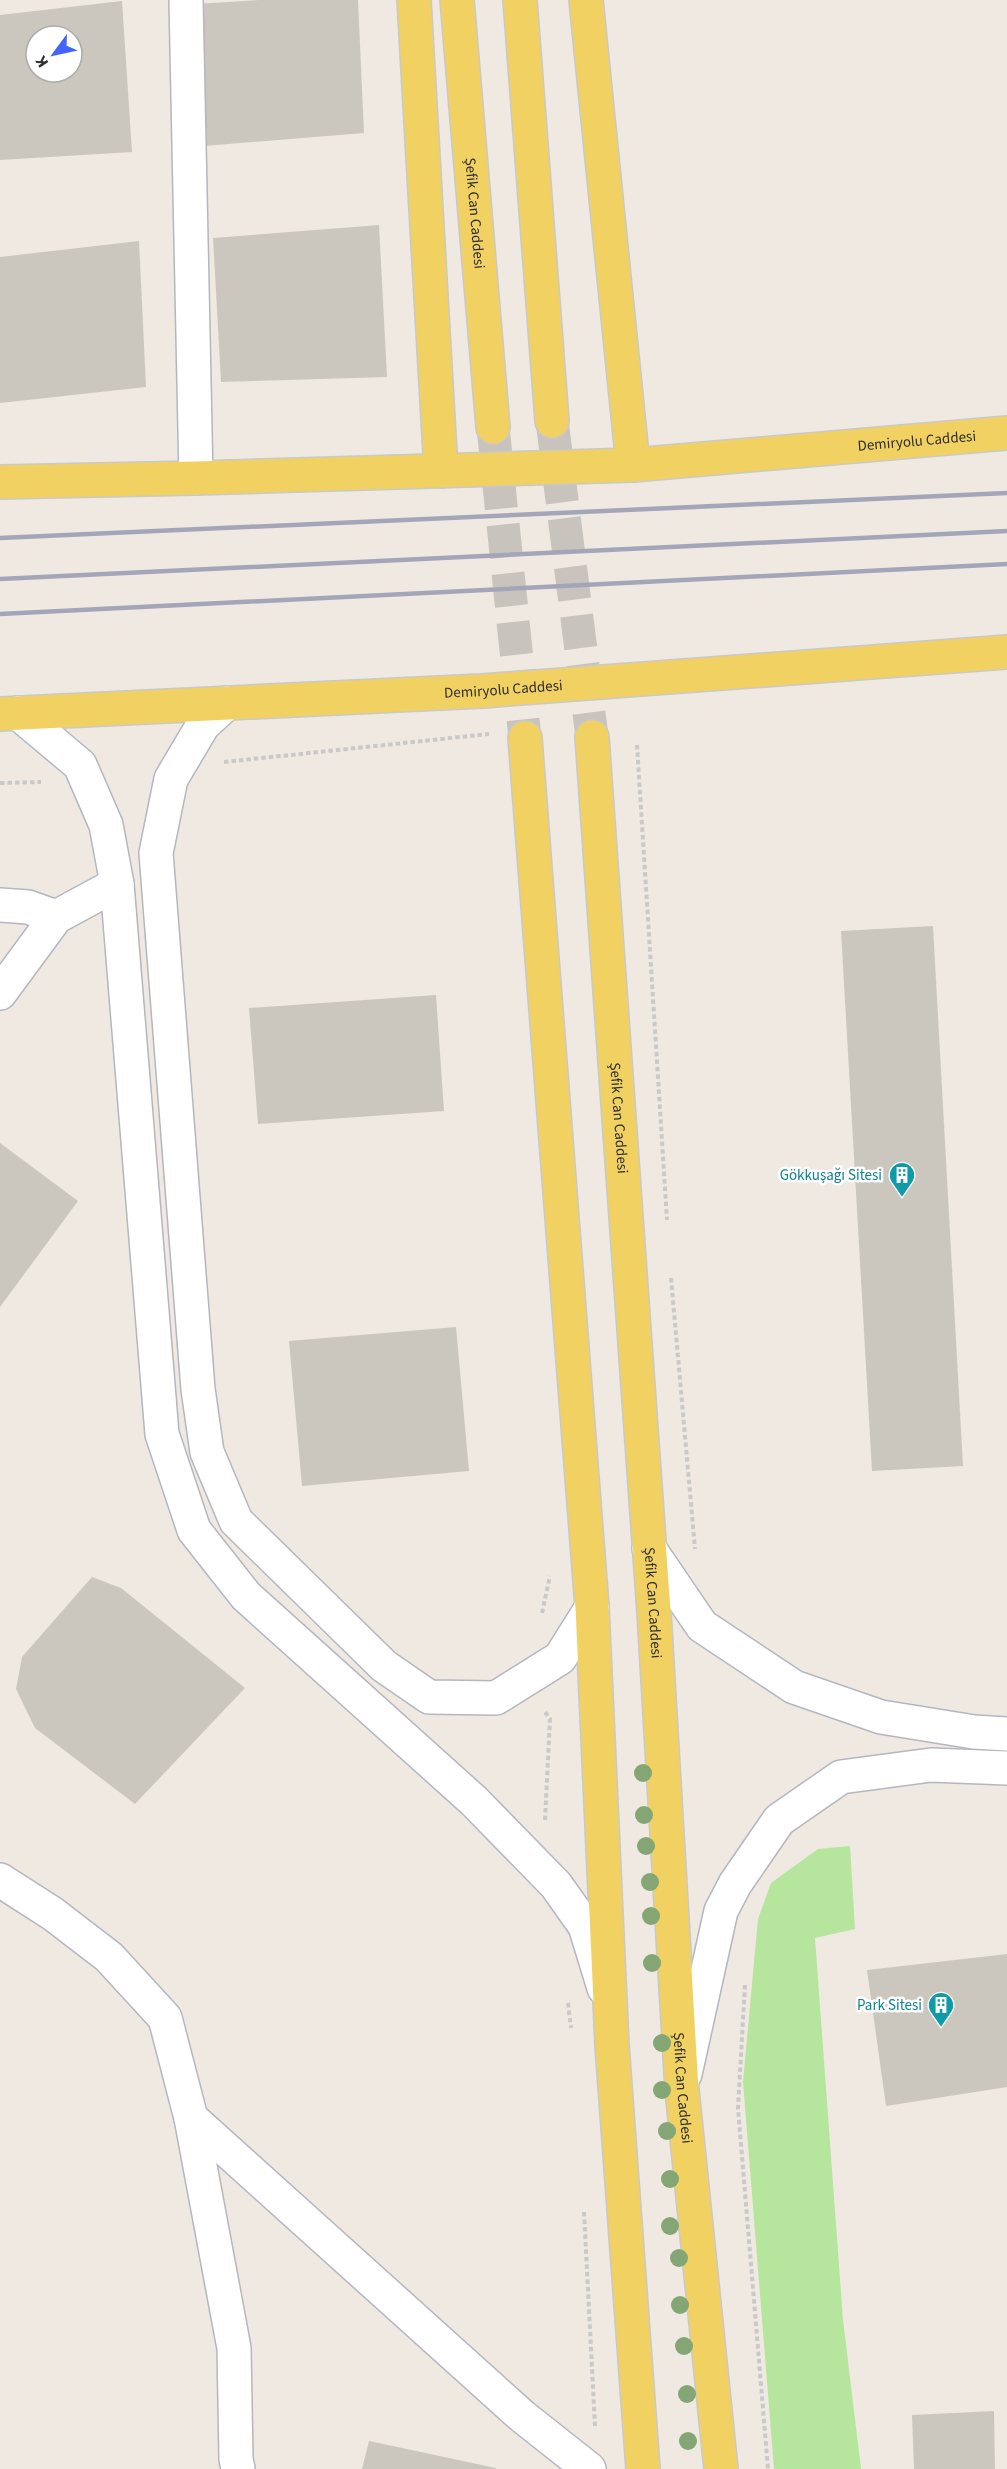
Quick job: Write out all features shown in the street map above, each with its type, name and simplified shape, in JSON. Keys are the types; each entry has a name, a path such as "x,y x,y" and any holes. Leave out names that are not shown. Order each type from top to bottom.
{"main road":[{"path":"414,0 441,471"},
{"name":"Şefik Can Caddesi","path":"457,0 493,426"},
{"path":"520,0 552,421"},
{"path":"586,0 633,465"},
{"name":"Demiryolu Caddesi","path":"0,482 633,465 1007,433"},
{"name":"Demiryolu Caddesi","path":"9,713 482,691 1007,652"},
{"name":"Şefik Can Caddesi","path":"592,737 649,1548 682,2090 721,2469"},
{"path":"525,738 592,1607 610,2006 644,2469"}],"street":[{"path":"186,0 196,478"},
{"path":"227,703 203,724 171,779 156,853 198,1389 207,1452 236,1521 384,1666 429,1697 496,1698 560,1658 592,1607"},
{"path":"9,713 80,765 106,825 117,884 162,1434 194,1530 246,1596 474,1801 556,1885 585,1926 610,2006"},
{"path":"0,993 57,917 117,884"},
{"path":"0,905 28,907 57,917"},
{"path":"649,1548 702,1626 794,1687 881,1717 974,1732 1007,1734"},
{"path":"682,2090 721,1911 735,1884 779,1820 840,1777 931,1765 1007,1768"},
{"path":"0,1880 52,1914 110,1957 165,2018 191,2118 234,2348 238,2469"},
{"path":"191,2118 522,2416 589,2469"}],"path":[{"path":"526,1681 550,1719 544,1831 556,1885"},
{"path":"567,1997 572,2032"},
{"path":"584,2211 595,2434"}],"green space":[{"path":"850,1846 855,1929 815,1938 843,2320 861,2469 774,2469 743,2082 758,1919 771,1883 818,1849"}],"building":[{"path":"260,0 358,0 364,133 204,146 195,4"},
{"path":"122,1 132,152 0,160 0,15"},
{"path":"379,225 387,377 221,382 213,238"},
{"path":"139,241 146,387 0,403 0,257"},
{"name":"Gökkuşağı Sitesi","path":"933,926 963,1466 872,1471 841,931"},
{"path":"436,995 444,1111 258,1124 249,1008"},
{"path":"0,1143 78,1201 0,1307"},
{"path":"456,1327 469,1471 302,1486 289,1341"},
{"path":"92,1577 121,1588 245,1688 135,1804 35,1728 16,1689 22,1657"},
{"name":"Park Sitesi","path":"1007,1954 1007,2087 886,2106 867,1970"},
{"path":"994,2411 995,2469 914,2469 912,2415"},
{"path":"369,2441 496,2468 496,2469 362,2469"}],"tunnel":[{"path":"552,421 592,737"},
{"path":"493,427 525,738"}],"railway":[{"path":"0,538 1007,493"},
{"path":"0,579 1007,531"},
{"path":"0,614 1007,564"}],"place":[{"name":"Gökkuşağı Sitesi","path":"902,1198"},
{"name":"Park Sitesi","path":"941,2028"}]}
